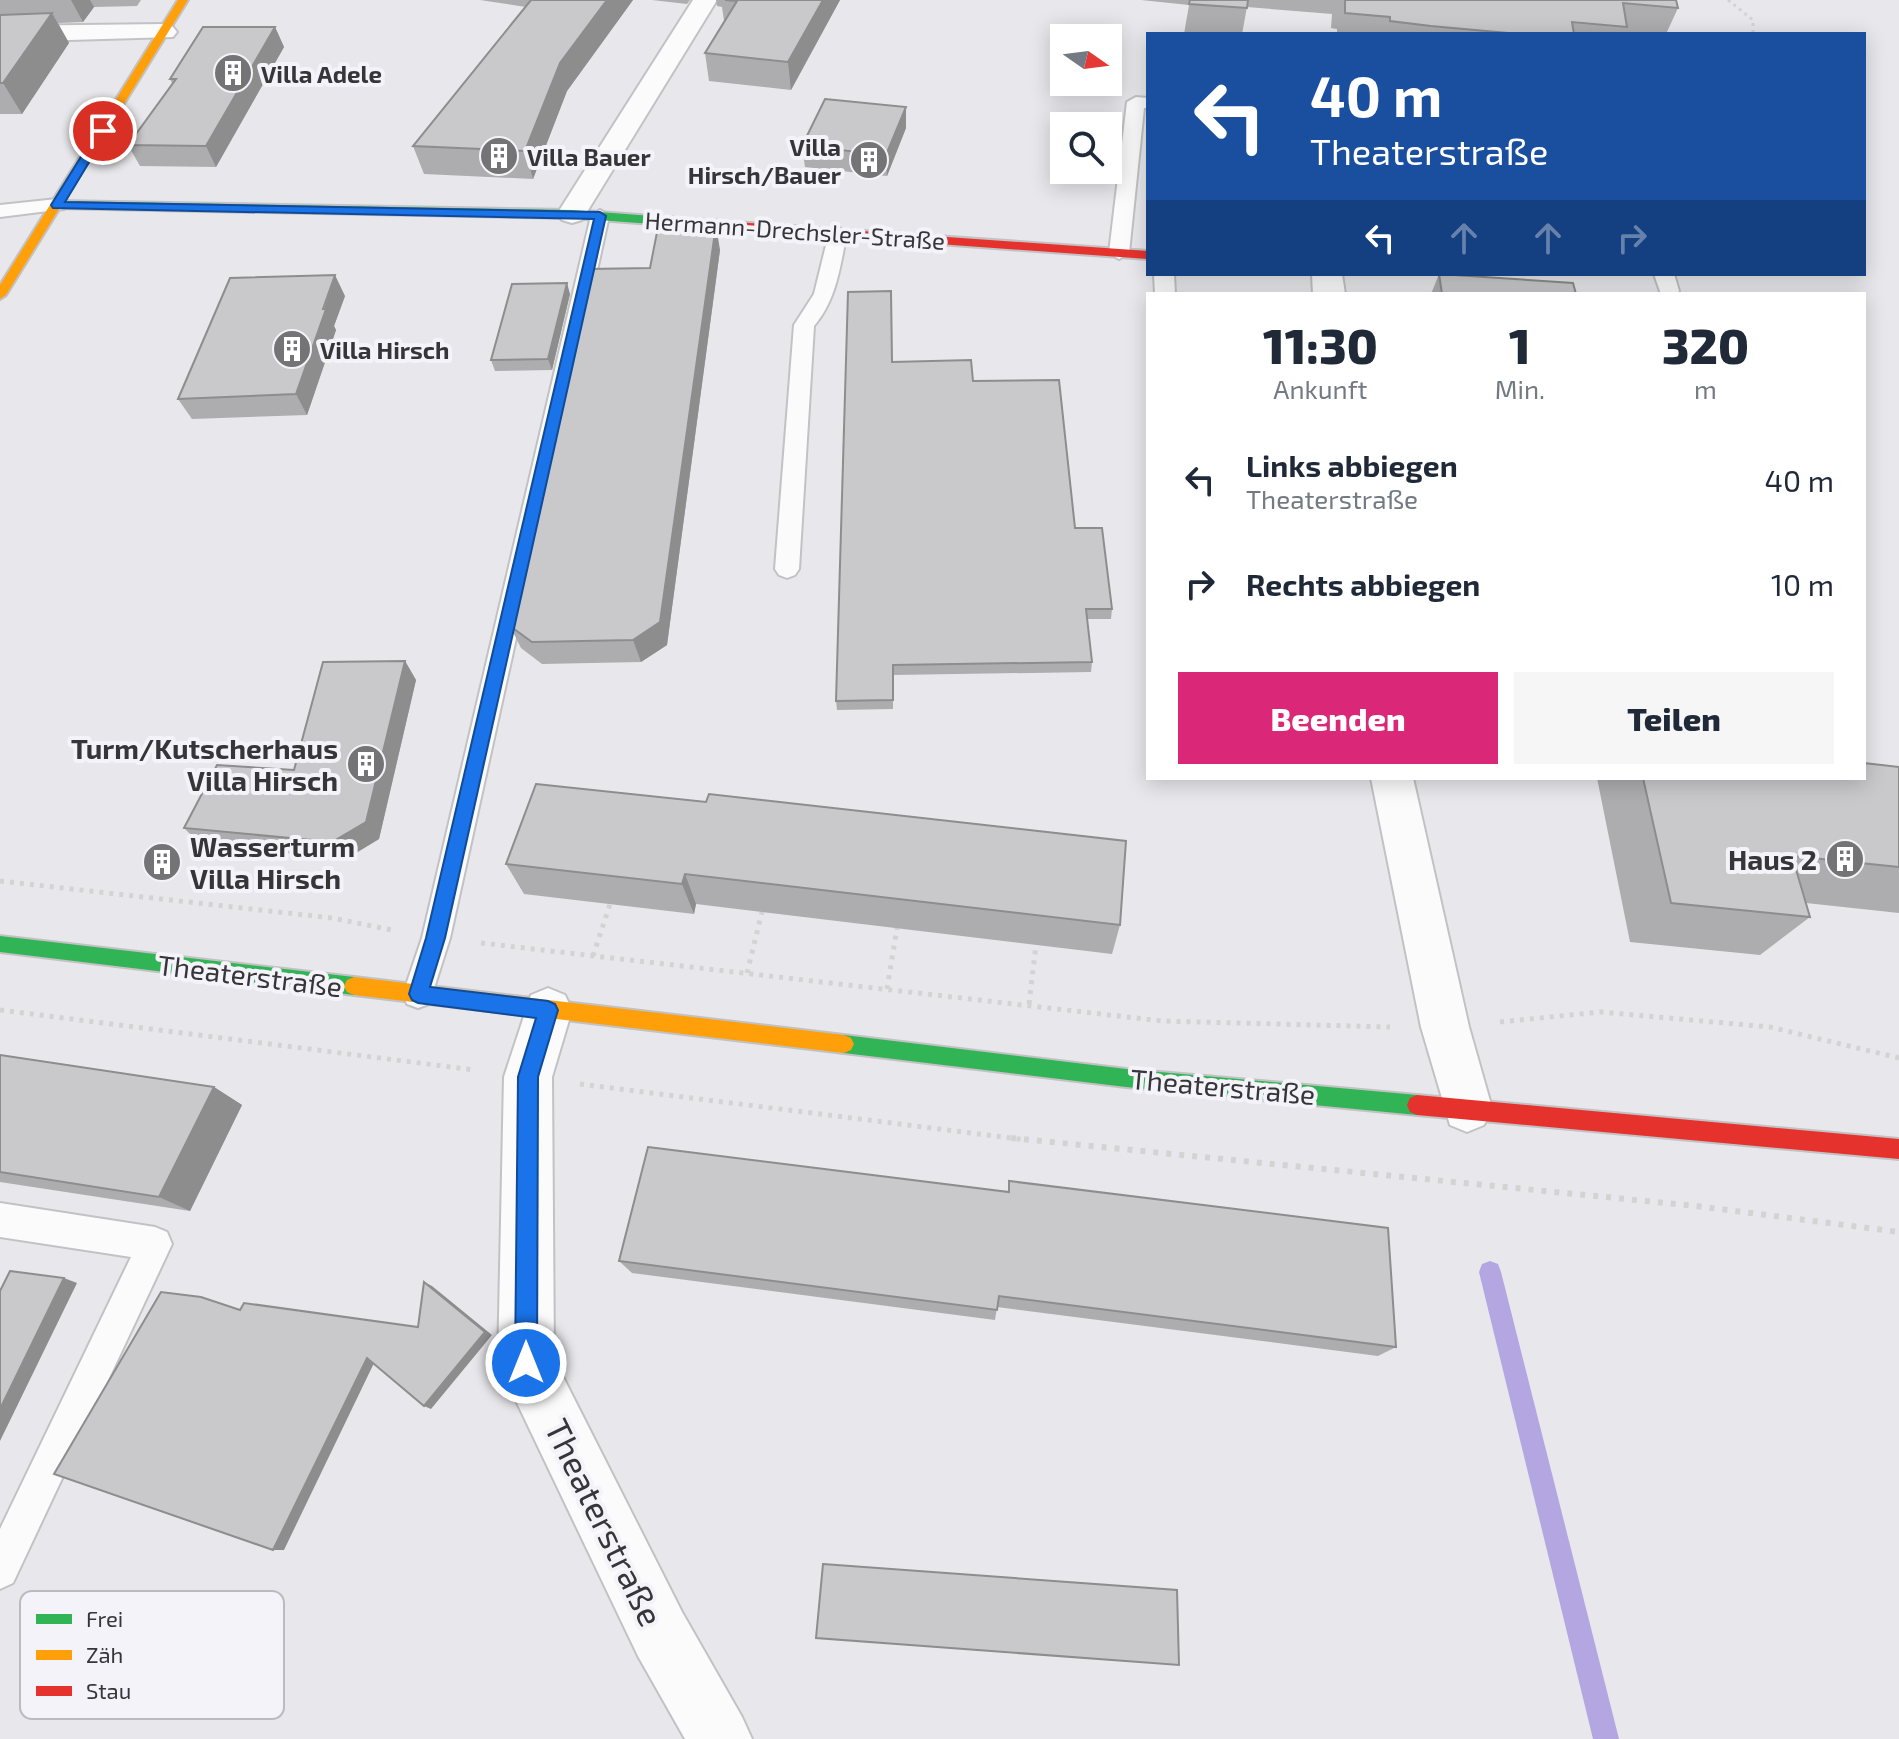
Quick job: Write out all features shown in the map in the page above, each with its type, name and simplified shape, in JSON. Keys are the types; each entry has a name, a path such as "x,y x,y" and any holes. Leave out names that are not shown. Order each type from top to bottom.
{"main road":[{"path":"0,295 183,0"},
{"name":"Hermann-Drechsler-Straße","path":"57,205 572,214 1146,255"},
{"name":"Theaterstraße","path":"0,944 1126,1078 1899,1149"}],"street":[{"path":"572,214 705,0"},
{"path":"0,34 164,32"},
{"path":"1392,780 1445,1027 1467,1108"},
{"name":"Theaterstraße","path":"548,1010 528,1077 526,1363 660,1634 720,1739"}],"lane":[{"path":"1119,253 1136,102 1146,103"},
{"path":"0,211 57,205"},
{"path":"418,994 436,938 600,216"},
{"path":"787,569 804,325 817,312 825,297 838,233"},
{"path":"0,1220 155,1244 0,1570"}],"path":[{"path":"1728,0 1753,20 1753,32"},
{"path":"0,881 332,918 436,938 1162,1021 1284,1026 1445,1027 1600,1012 1770,1027 1899,1058"},
{"path":"593,956 610,904"},
{"path":"747,973 762,912"},
{"path":"887,989 897,928"},
{"path":"1029,1004 1036,945"},
{"path":"0,1010 1101,1149 1696,1206 1899,1232"}],"building":[{"path":"531,0 607,0 560,63 525,151 413,146"},
{"path":"725,0 823,0 788,62 705,53 737,1"},
{"path":"1190,0 1248,0 1247,8 1189,4"},
{"path":"1345,0 1676,0 1678,8 1623,3 1627,27 1572,22 1574,32 1497,32 1345,13"},
{"path":"52,13 3,83 0,83 0,15"},
{"path":"203,27 275,27 206,146 128,145 176,79 170,79"},
{"path":"825,99 906,107 886,155 802,146"},
{"path":"659,222 716,225 660,622 633,640 532,642 510,626 588,269 650,268"},
{"name":"Villa Hirsch","path":"335,275 296,394 178,399 230,278"},
{"path":"1439,276 1573,283 1575,292 1442,292"},
{"path":"567,283 548,359 491,360 512,284"},
{"path":"891,291 892,362 971,360 973,381 1059,380 1075,528 1102,528 1112,609 1086,609 1092,662 893,665 893,700 836,701 848,292"},
{"name":"Turm/Kutscherhaus Villa Hirsch","path":"405,661 366,822 332,842 184,828 217,765 294,770 323,662"},
{"path":"1866,763 1899,767 1899,867 1792,856 1810,917 1671,903 1643,780 1866,780"},
{"path":"536,784 706,802 709,794 1126,841 1120,925 685,874 682,884 506,864"},
{"path":"0,1055 214,1087 159,1197 0,1172"},
{"path":"648,1147 1009,1192 1009,1181 1388,1228 1396,1347 999,1296 997,1310 619,1261"},
{"path":"10,1271 64,1278 0,1409 0,1291"},
{"path":"424,1282 485,1332 424,1406 367,1358 273,1550 54,1474 161,1292 201,1297 240,1310 244,1303 418,1327"},
{"path":"823,1564 1177,1590 1179,1665 816,1638"}],"waterway":[{"path":"1490,1272 1606,1739"}],"traffic: fast":[{"path":"57,205 572,214 692,223"},
{"path":"0,944 354,986"},
{"path":"844,1044 1126,1078 1417,1105"}],"traffic: slow":[{"path":"0,295 183,0"},
{"path":"354,986 844,1044"}],"traffic: jam":[{"path":"692,223 1146,255"},
{"path":"1417,1105 1899,1149"}],"place":[{"name":"Villa Adele","path":"233,73"},
{"name":"Villa Bauer","path":"499,156"},
{"name":"Villa Hirsch/Bauer","path":"869,160"},
{"name":"Villa Hirsch","path":"292,349"},
{"name":"Turm/Kutscherhaus Villa Hirsch","path":"366,764"},
{"name":"Haus 2","path":"1845,859"},
{"name":"Wasserturm Villa Hirsch","path":"162,862"}],"route":[{"path":"103,131 57,205 600,216 436,938 418,994 548,1010 528,1077 526,1363"}]}
